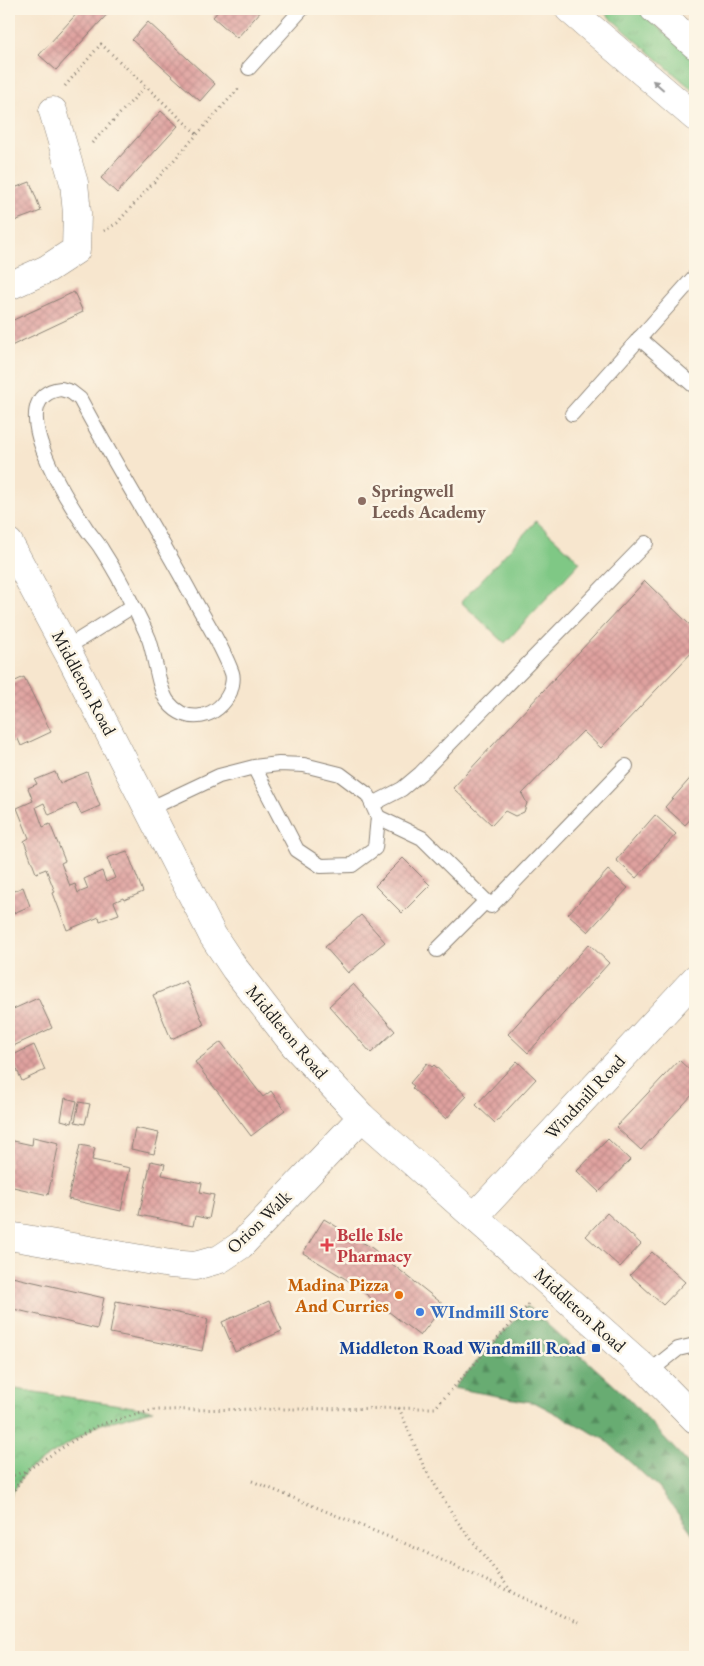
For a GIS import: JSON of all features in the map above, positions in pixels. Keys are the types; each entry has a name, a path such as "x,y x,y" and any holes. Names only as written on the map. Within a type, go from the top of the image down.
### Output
{"street":[{"path":"569,9 695,117"},
{"path":"654,9 695,45"},
{"path":"9,286 48,269 76,250 77,213 74,183 52,111"},
{"name":"Middleton Road","path":"9,543 66,648 213,936 235,969 295,1046 362,1117 649,1372 695,1419"},
{"name":"Windmill Road","path":"475,1216 695,979"},
{"name":"Orion Walk","path":"9,1236 170,1264 195,1266 220,1259 241,1245 362,1117"}],"lane":[{"path":"249,68 302,9"},
{"path":"572,414 695,276"},
{"path":"639,338 693,385 695,382"},
{"path":"61,389 71,392 80,399 118,470 179,571 227,659 233,677 231,688 221,706 204,716 190,717 178,711 167,701 149,640 133,606 120,580 101,548 84,526 44,455 37,428 36,412 38,402 45,394 53,390 61,389"},
{"path":"375,811 421,773 646,543"},
{"path":"66,648 133,606"},
{"path":"149,809 219,776 254,767 279,764 304,765 340,774 368,795 375,811 375,848 352,865 321,866 297,850 254,767"},
{"path":"375,811 422,838 491,906 626,766"},
{"path":"437,950 486,901"},
{"path":"649,1372 678,1349 695,1345"}],"path":[{"path":"52,111 65,85 101,44 198,135"},
{"path":"76,250 117,223 239,89 249,68"},
{"path":"69,167 146,86"},
{"path":"9,1477 27,1470 98,1425 153,1410 435,1408 549,1282"},
{"path":"399,1408 428,1475 457,1520 513,1592"},
{"path":"9,1498 27,1470"},
{"path":"252,1481 411,1546 578,1623"}],"green space":[{"path":"600,9 637,9 695,59 695,92"},
{"path":"536,521 580,562 505,643 461,602"},
{"path":"527,1306 629,1399 695,1471 695,1537 659,1488 604,1439 536,1403 453,1388"},
{"path":"9,1388 153,1410 98,1425 27,1470 9,1498"}],"building":[{"path":"81,9 112,9 56,70 39,55"},
{"path":"220,9 263,9 237,38 213,17"},
{"path":"148,22 215,84 200,101 132,40"},
{"path":"161,111 178,126 117,193 101,178"},
{"path":"30,182 41,211 9,223 9,190"},
{"path":"74,292 83,312 9,347 9,322"},
{"path":"645,581 695,630 695,649 601,748 583,731 522,794 527,803 524,812 515,816 505,811 492,825 453,788"},
{"path":"24,677 51,732 21,746 18,739 10,743 9,740 9,728 12,726 9,719 9,684"},
{"path":"55,772 60,783 87,772 100,806 81,814 76,803 49,815 44,803 36,807 43,827 50,824 65,861 61,863 70,886 75,884 78,893 88,889 84,879 102,871 106,882 115,878 107,858 127,851 143,892 114,902 119,914 100,921 99,917 67,930 46,869 36,873 24,841 29,838 17,808 33,801 28,788 37,784 35,780"},
{"path":"695,773 695,814 685,825 665,807"},
{"path":"655,815 676,834 636,878 616,860"},
{"path":"403,858 430,885 402,913 375,886"},
{"path":"608,870 628,888 588,932 568,914"},
{"path":"23,887 30,906 9,915 9,893"},
{"path":"361,915 385,942 348,973 325,947"},
{"path":"589,944 609,963 528,1053 508,1034"},
{"path":"186,981 204,1025 171,1039 153,995"},
{"path":"353,984 395,1031 371,1053 329,1006"},
{"path":"38,998 52,1028 9,1048 9,1011"},
{"path":"221,1042 263,1097 271,1091 285,1110 251,1136 195,1062"},
{"path":"34,1045 45,1070 22,1081 11,1056"},
{"path":"679,1060 695,1075 695,1092 641,1150 616,1127"},
{"path":"517,1061 536,1079 495,1123 476,1105"},
{"path":"427,1063 432,1067 434,1065 467,1096 446,1119 412,1088 414,1086 410,1083"},
{"path":"65,1098 77,1101 72,1123 61,1120"},
{"path":"79,1102 90,1104 85,1124 75,1122"},
{"path":"135,1128 159,1133 154,1154 131,1149"},
{"path":"33,1137 59,1143 48,1195 9,1186 9,1140 32,1145"},
{"path":"608,1139 630,1160 599,1192 577,1171"},
{"path":"80,1145 95,1148 92,1160 130,1168 121,1211 68,1199"},
{"path":"151,1161 165,1164 162,1175 202,1183 200,1192 214,1195 209,1219 195,1216 193,1226 139,1215"},
{"path":"607,1213 641,1244 620,1267 586,1236"},
{"path":"324,1219 372,1248 444,1305 420,1336 349,1281 303,1253"},
{"path":"652,1252 685,1282 663,1305 630,1275"},
{"path":"12,1277 104,1298 97,1329 9,1308 9,1292"},
{"path":"116,1301 208,1319 202,1351 110,1333"},
{"path":"269,1301 282,1331 235,1352 222,1322"}],"place":[{"name":"Springwell Leeds Academy","path":"362,501"},
{"name":"Belle Isle Pharmacy","path":"327,1245"},
{"name":"Madina Pizza And Curries","path":"399,1295"},
{"name":"WIndmill Store","path":"420,1312"},
{"name":"Middleton Road Windmill Road","path":"596,1348"}]}
